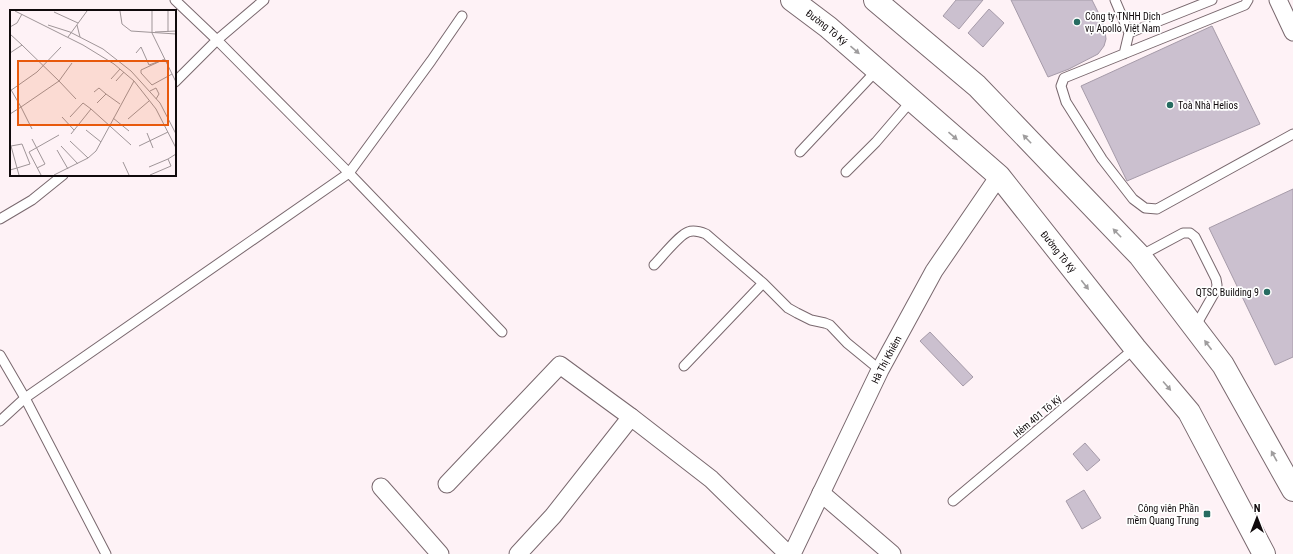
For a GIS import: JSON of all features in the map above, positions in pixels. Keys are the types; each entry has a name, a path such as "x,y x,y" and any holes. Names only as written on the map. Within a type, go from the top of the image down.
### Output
{"main road":[{"name":"Đường Tô Ký","path":"792,0 828,27 999,176 1135,348 1189,412 1264,554"},
{"path":"875,0 976,86 1140,256 1223,365 1293,490"}],"street":[{"path":"1278,0 1293,32"},
{"name":"Hà Thị Khiêm","path":"792,554 880,370 934,271 999,176"},
{"path":"447,484 560,365 631,417 711,479 788,554"},
{"path":"518,554 553,516 631,417"},
{"path":"381,488 440,554"},
{"path":"821,493 892,554"}],"lane":[{"path":"175,0 217,40 349,173 502,332"},
{"path":"176,81 217,40 264,0"},
{"path":"1115,0 1129,33 1124,54"},
{"path":"1129,33 1212,0"},
{"path":"1248,0 1245,5 1064,78 1061,86 1066,102 1102,159 1133,199 1145,208 1157,209 1293,134"},
{"path":"0,421 25,398 349,173 462,16"},
{"path":"800,152 877,70"},
{"path":"846,172 876,142 912,100"},
{"path":"0,219 32,200 62,176"},
{"path":"654,265 680,237 688,232 706,234 763,283 788,308 811,320 830,325 847,343 880,370"},
{"path":"1140,256 1183,233 1190,233 1195,237 1216,279 1217,285 1216,290 1195,327"},
{"path":"684,366 763,283"},
{"name":"Hẻm 401 Tô Ký","path":"953,501 1135,348"},
{"path":"0,355 25,398 106,554"}],"building":[{"path":"956,0 983,0 959,29 943,16"},
{"path":"1011,0 1092,0 1102,20 1105,31 1106,39 1104,46 1098,54 1069,69 1048,77"},
{"path":"989,9 1004,23 983,47 968,33"},
{"name":"Toà Nhà Helios","path":"1212,26 1260,124 1127,181 1081,86"},
{"name":"QTSC Building 9","path":"1293,189 1293,357 1275,365 1209,228"},
{"path":"930,332 973,377 963,386 920,341"},
{"path":"1085,443 1100,460 1087,471 1073,454"},
{"path":"1084,490 1101,518 1082,529 1066,501"}],"place":[{"name":"Công ty TNHH Dịch vụ Apollo Việt Nam","path":"1077,22"},
{"name":"Toà Nhà Helios","path":"1170,105"},
{"name":"QTSC Building 9","path":"1267,292"},
{"name":"Công viên Phần mềm Quang Trung","path":"1207,514"}]}
